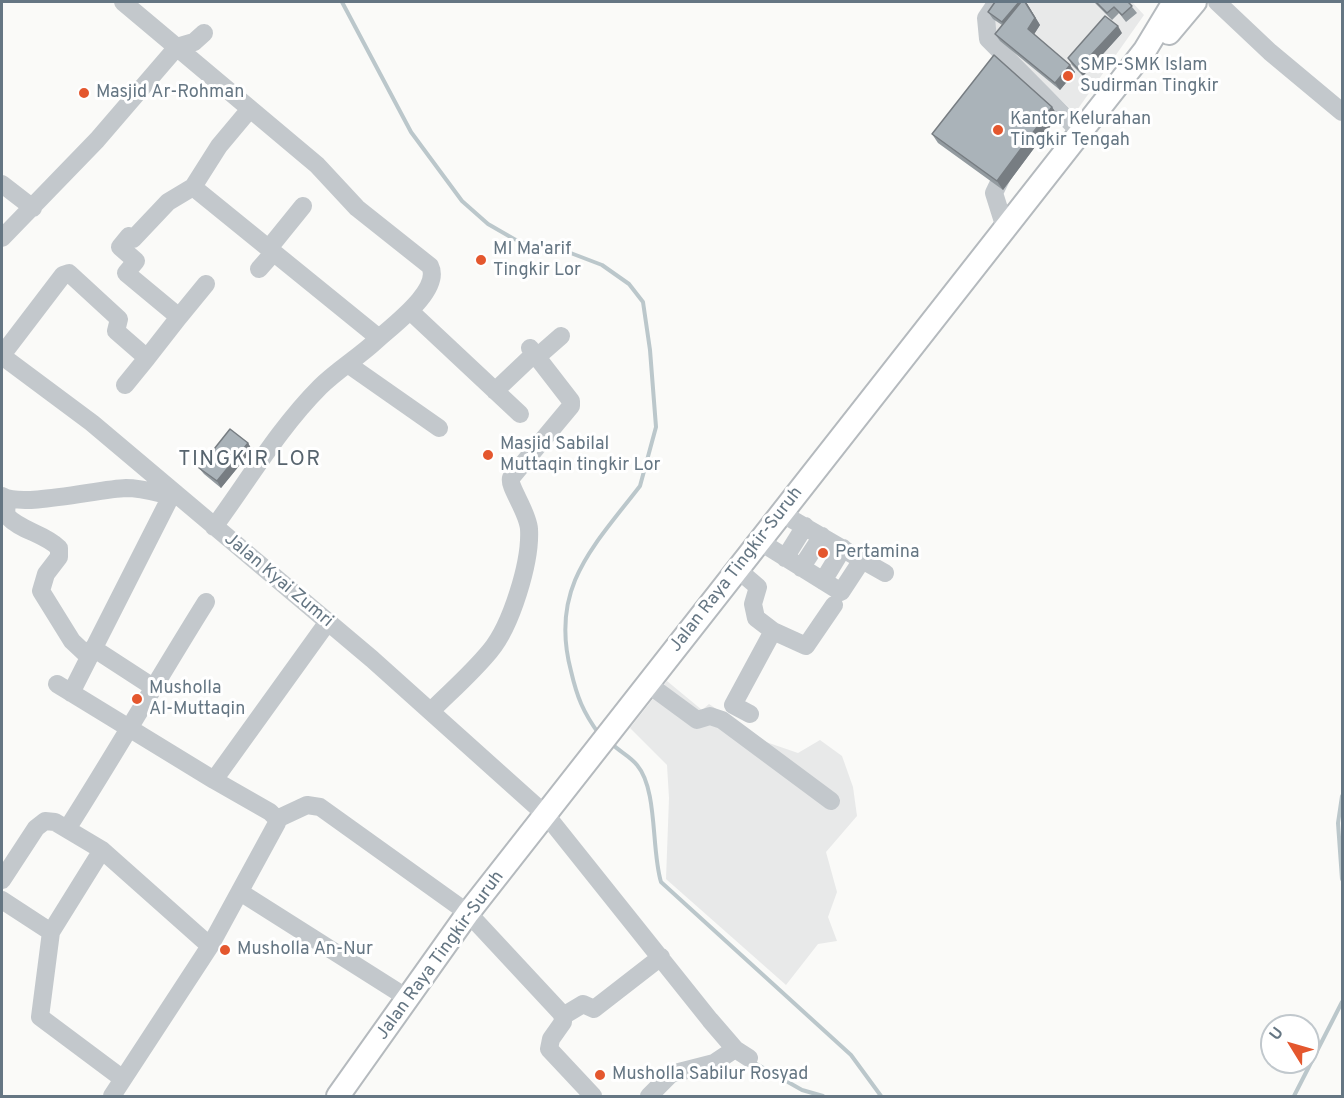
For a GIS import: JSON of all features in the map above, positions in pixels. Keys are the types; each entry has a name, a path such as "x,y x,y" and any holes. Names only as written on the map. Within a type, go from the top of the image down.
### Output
{"main road":[{"name":"Jalan Raya Tingkir-Suruh","path":"338,1096 410,999 468,913 543,821 737,569 1145,50 1174,2"},
{"name":"Jalan Raya Tingkir-Suruh","path":"1145,50 1163,40 1195,2"}],"street":[{"path":"123,2 317,165 357,208 430,266 433,276 427,290 410,311 321,387 288,425 214,527"},
{"path":"997,2 986,18 988,39 1080,132"},
{"path":"1217,2 1270,52 1342,112"},
{"path":"2,238 33,208 177,47 194,42 204,33"},
{"path":"179,317 126,273 136,261 120,248 129,236 133,239 168,202 193,187 219,146 250,109"},
{"path":"1005,228 994,193 998,180 1017,151"},
{"path":"2,184 33,208"},
{"path":"193,187 379,338"},
{"path":"259,269 303,206"},
{"path":"2,356 63,275 69,273 119,319 116,331 147,358"},
{"path":"125,385 206,284"},
{"path":"410,311 520,414"},
{"path":"495,391 533,353 561,336"},
{"path":"431,711 491,650 505,624 523,574 528,546 528,519 525,508 509,483 521,464 566,416 572,405 533,353"},
{"name":"Jalan Kyai Zumri","path":"2,356 92,423 175,497 214,527 324,627 431,711 543,821 655,961 737,1052 714,1063 671,1074 649,1096"},
{"path":"349,365 440,428"},
{"path":"153,687 91,652 72,641 41,591 46,574 59,557 59,548 45,538 12,522 6,515 6,501 130,488 175,497 91,652 64,689 130,731 270,812 277,819"},
{"path":"781,513 885,573"},
{"path":"785,558 805,526"},
{"path":"801,568 822,536"},
{"path":"759,542 841,592 862,560"},
{"path":"823,581 843,548"},
{"path":"737,569 758,587 753,609 756,618 773,631 806,646 834,606"},
{"path":"67,829 130,731 153,687 206,602"},
{"path":"214,780 324,627"},
{"path":"750,714 733,705 773,631"},
{"path":"648,684 697,720 710,716 722,720 831,801"},
{"path":"277,819 306,805 320,807 468,913 563,1016 563,1023 551,1039 549,1049 593,1096"},
{"path":"112,1096 210,946 276,825 277,819"},
{"path":"2,880 41,822 52,821 102,850 210,946"},
{"path":"102,850 51,932 40,1017 123,1079"},
{"path":"240,892 410,999"},
{"path":"2,900 51,932"},
{"path":"563,1016 583,1004 594,1009 655,961"}],"shaded area":[{"name":"SMP-SMK Islam Sudirman Tingkir","path":"1001,2 1132,2 1144,15 1075,113 996,39 988,18"},
{"path":"667,681 702,710 709,704 766,742 798,753 820,740 842,756 853,787 857,816 826,852 837,892 828,917 837,941 818,944 786,985 666,879 669,798 667,765 630,728"}],"building":[{"path":"995,2 1019,2 1002,22 988,12"},
{"path":"1021,2 1025,2 1035,18 1028,29 1070,65 1055,83 995,34"},
{"path":"1096,2 1128,2 1132,6 1122,15 1114,7 1107,13"},
{"path":"1105,16 1118,26 1078,69 1068,58"},
{"name":"Kantor Kelurahan Tingkir Tengah","path":"994,55 1052,107 997,181 932,134"},
{"path":"230,429 248,443 217,481 199,468"}],"waterway":[{"path":"342,2 411,132 462,201 488,224 514,239 536,248 568,252 602,265 629,284 643,302 650,350 656,427 640,486 606,529 580,570 571,592 566,616 566,642 573,680 578,697 599,734"},
{"path":"612,744 634,762 644,776 651,804 661,882 851,1055 881,1096"},
{"path":"1342,796 1338,823 1342,879"},
{"path":"1294,1096 1342,1002"},
{"path":"751,1061 802,1090 823,1096"}],"place":[{"name":"SMP-SMK Islam Sudirman Tingkir","path":"1068,76"},
{"name":"Masjid Ar-Rohman","path":"84,93"},
{"name":"Kantor Kelurahan Tingkir Tengah","path":"998,130"},
{"name":"MI Ma'arif Tingkir Lor","path":"481,260"},
{"name":"Masjid Sabilal Muttaqin tingkir Lor","path":"488,455"},
{"name":"Pertamina","path":"823,553"},
{"name":"Musholla Al-Muttaqin","path":"137,699"},
{"name":"Musholla An-Nur","path":"225,950"},
{"name":"Musholla Sabilur Rosyad","path":"600,1075"}],"district":[{"name":"TINGKIR LOR","path":"250,461"}]}
